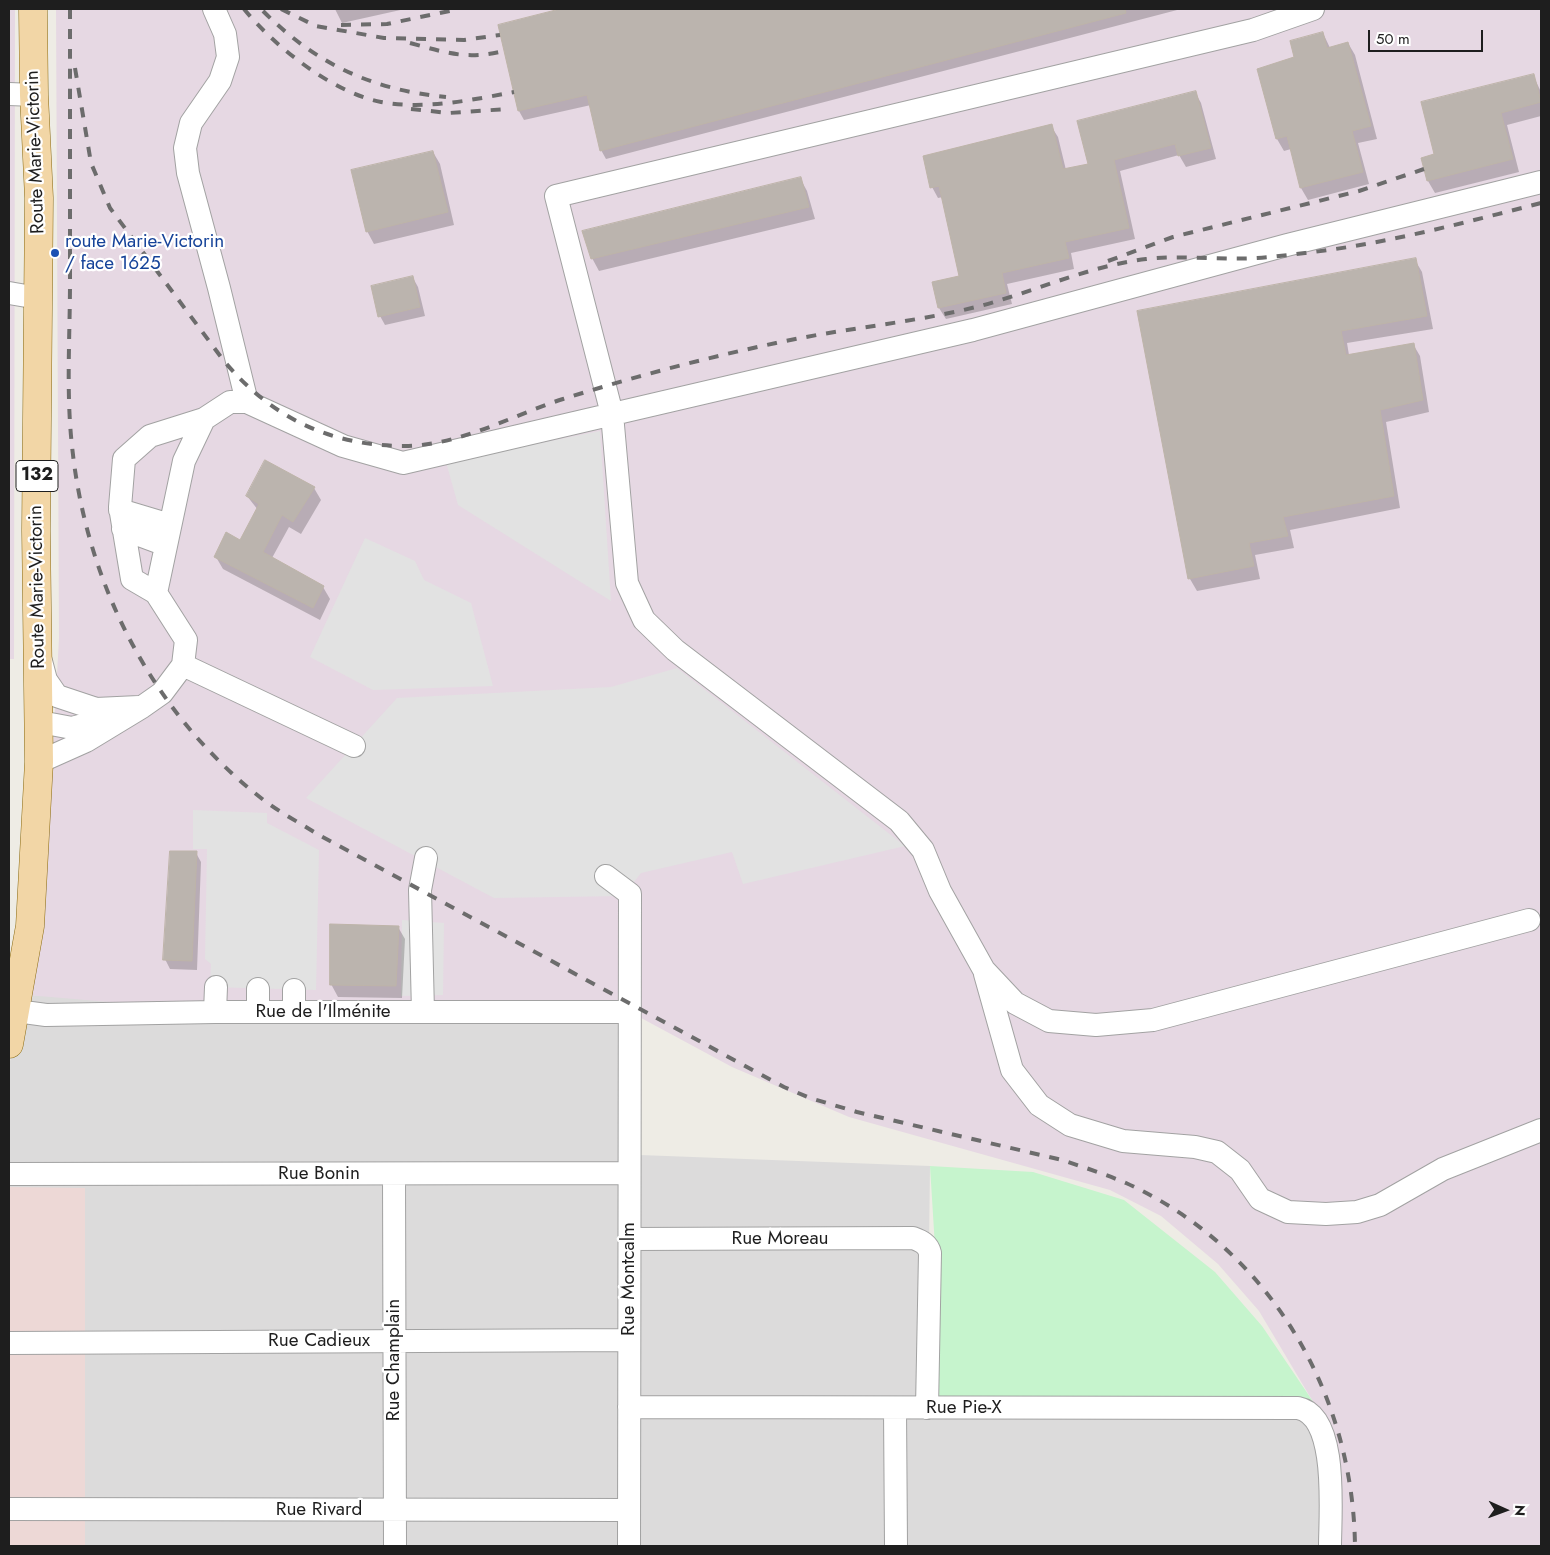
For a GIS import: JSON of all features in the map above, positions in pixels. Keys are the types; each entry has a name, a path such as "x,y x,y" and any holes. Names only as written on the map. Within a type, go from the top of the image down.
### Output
{"main road":[{"name":"Route Marie-Victorin","path":"10,1026 30,926 40,722 36,530 39,198 21,94 33,9"}],"street":[{"path":"214,9 225,34 228,57 220,81 191,123 185,148 188,173 247,402"},
{"path":"1313,9 1253,30 556,196 612,414 627,583 644,620 675,650 899,821 923,850 940,891 984,970 1012,1070 1039,1105 1070,1125 1123,1141 1195,1147 1217,1152 1240,1170 1260,1200 1288,1212 1349,1212 1380,1206 1443,1169 1541,1130"},
{"path":"39,762 86,741 142,707 162,693 182,664 186,640 156,593 132,579 122,520 124,459 150,436 204,419 230,402 247,402 343,446 403,463 972,330 1296,243 1541,182"},
{"path":"9,293 38,298"},
{"path":"156,593 184,461 204,419"},
{"path":"163,432 188,453"},
{"path":"122,520 168,535"},
{"path":"39,655 46,680 57,696 96,709 142,707"},
{"path":"182,664 354,746"},
{"path":"40,722 72,728 142,707"},
{"path":"423,1012 420,890 426,858"},
{"name":"Rue Montcalm","path":"606,876 630,894 628,1173 629,1546"},
{"path":"984,970 1016,1003 1049,1020 1096,1026 1153,1020 1529,920"},
{"path":"216,987 216,1012"},
{"path":"258,989 258,1012"},
{"path":"294,990 294,1012"},
{"name":"Rue de l'Ilménite","path":"10,1026 46,1014 630,1012"},
{"name":"Rue Bonin","path":"9,1174 628,1173"},
{"name":"Rue Champlain","path":"394,1174 395,1546"},
{"name":"Rue Moreau","path":"629,1240 913,1238 929,1247 927,1408"},
{"name":"Rue Cadieux","path":"9,1343 629,1340"},
{"name":"Rue Pie-X","path":"629,1407 1298,1408 1313,1414 1320,1425 1326,1444 1330,1481 1330,1546"},
{"path":"895,1408 896,1546"},
{"name":"Rue Rivard","path":"9,1509 629,1510"}],"shaded area":[{"path":"9,9 15,9 14,659 9,659"},
{"path":"56,9 1541,9 1541,1546 1337,1546 1334,1437 1259,1311 1218,1264 1161,1216 1110,1190 849,1117 732,1067 630,1012 145,1005 27,995 45,895 59,638"},
{"path":"600,431 611,601 458,505 446,462"},
{"path":"365,538 415,561 424,580 471,603 493,686 373,690 310,657"},
{"path":"677,668 905,846 743,884 732,852 641,873 623,896 494,898 306,798 397,698 611,687"},
{"path":"193,810 267,813 267,823 319,850 316,990 210,987 211,964 205,959 207,849 193,849"},
{"path":"402,920 444,923 443,995 401,996"},
{"path":"27,995 630,1012 640,1155 930,1166 927,1408 1314,1403 1334,1437 1337,1546 9,1546 9,1065"},
{"path":"9,1187 85,1188 85,1546 9,1546"}],"green space":[{"path":"930,1166 1033,1172 1124,1200 1215,1272 1262,1326 1314,1403 936,1408 935,1247"}],"building":[{"path":"560,9 1125,9 1126,13 600,151 587,95 518,111 498,25"},
{"path":"1323,32 1327,48 1348,42 1371,126 1352,131 1363,172 1300,188 1287,136 1276,139 1257,69 1294,57 1290,41"},
{"path":"1534,74 1541,102 1501,113 1513,159 1427,181 1421,158 1434,154 1421,102"},
{"path":"1196,91 1211,148 1178,156 1175,144 1114,160 1129,228 1065,242 1069,258 1002,273 1006,293 938,308 932,282 959,276 939,186 930,188 923,156 1052,124 1063,169 1088,164 1077,121"},
{"path":"433,151 448,212 366,232 351,170"},
{"path":"801,177 809,207 591,259 582,231"},
{"path":"1416,258 1427,316 1341,331 1346,355 1414,343 1423,400 1380,410 1394,496 1283,517 1288,536 1249,543 1254,566 1188,579 1137,311"},
{"path":"413,276 420,307 378,317 371,286"},
{"path":"265,460 315,487 293,522 282,515 263,552 324,586 313,608 214,557 226,532 240,540 259,504 246,496"},
{"path":"170,851 197,851 192,961 163,960"},
{"path":"330,924 399,926 396,986 330,985"}],"railway":[{"path":"70,9 69,385 70,426 80,497 92,547 109,595 131,641 157,685 187,726 222,764 261,798 319,835 784,1087 810,1098 857,1112 1062,1160 1126,1183 1177,1211 1222,1245 1261,1286 1293,1331 1319,1381 1338,1433 1350,1489 1355,1546"},
{"path":"244,9 271,38 306,66 344,89 363,97 381,102 414,105 465,101 514,92"},
{"path":"281,9 316,26 384,38 464,40 500,35"},
{"path":"341,25 387,24 459,9"},
{"path":"263,11 304,46 325,60 347,71 370,81 394,88 446,97"},
{"path":"410,43 467,55 504,51"},
{"path":"75,68 91,163 110,208 224,361 242,381 262,398 304,425 352,441 378,445 405,446 446,441 563,399 669,368 802,338 955,312 1125,262 1188,257 1257,258 1335,249 1424,232 1541,203"},
{"path":"411,109 449,113 507,109"},
{"path":"1108,261 1173,237 1359,191 1424,169"}],"place":[{"name":"route Marie-Victorin / face 1625","path":"55,253"}]}
